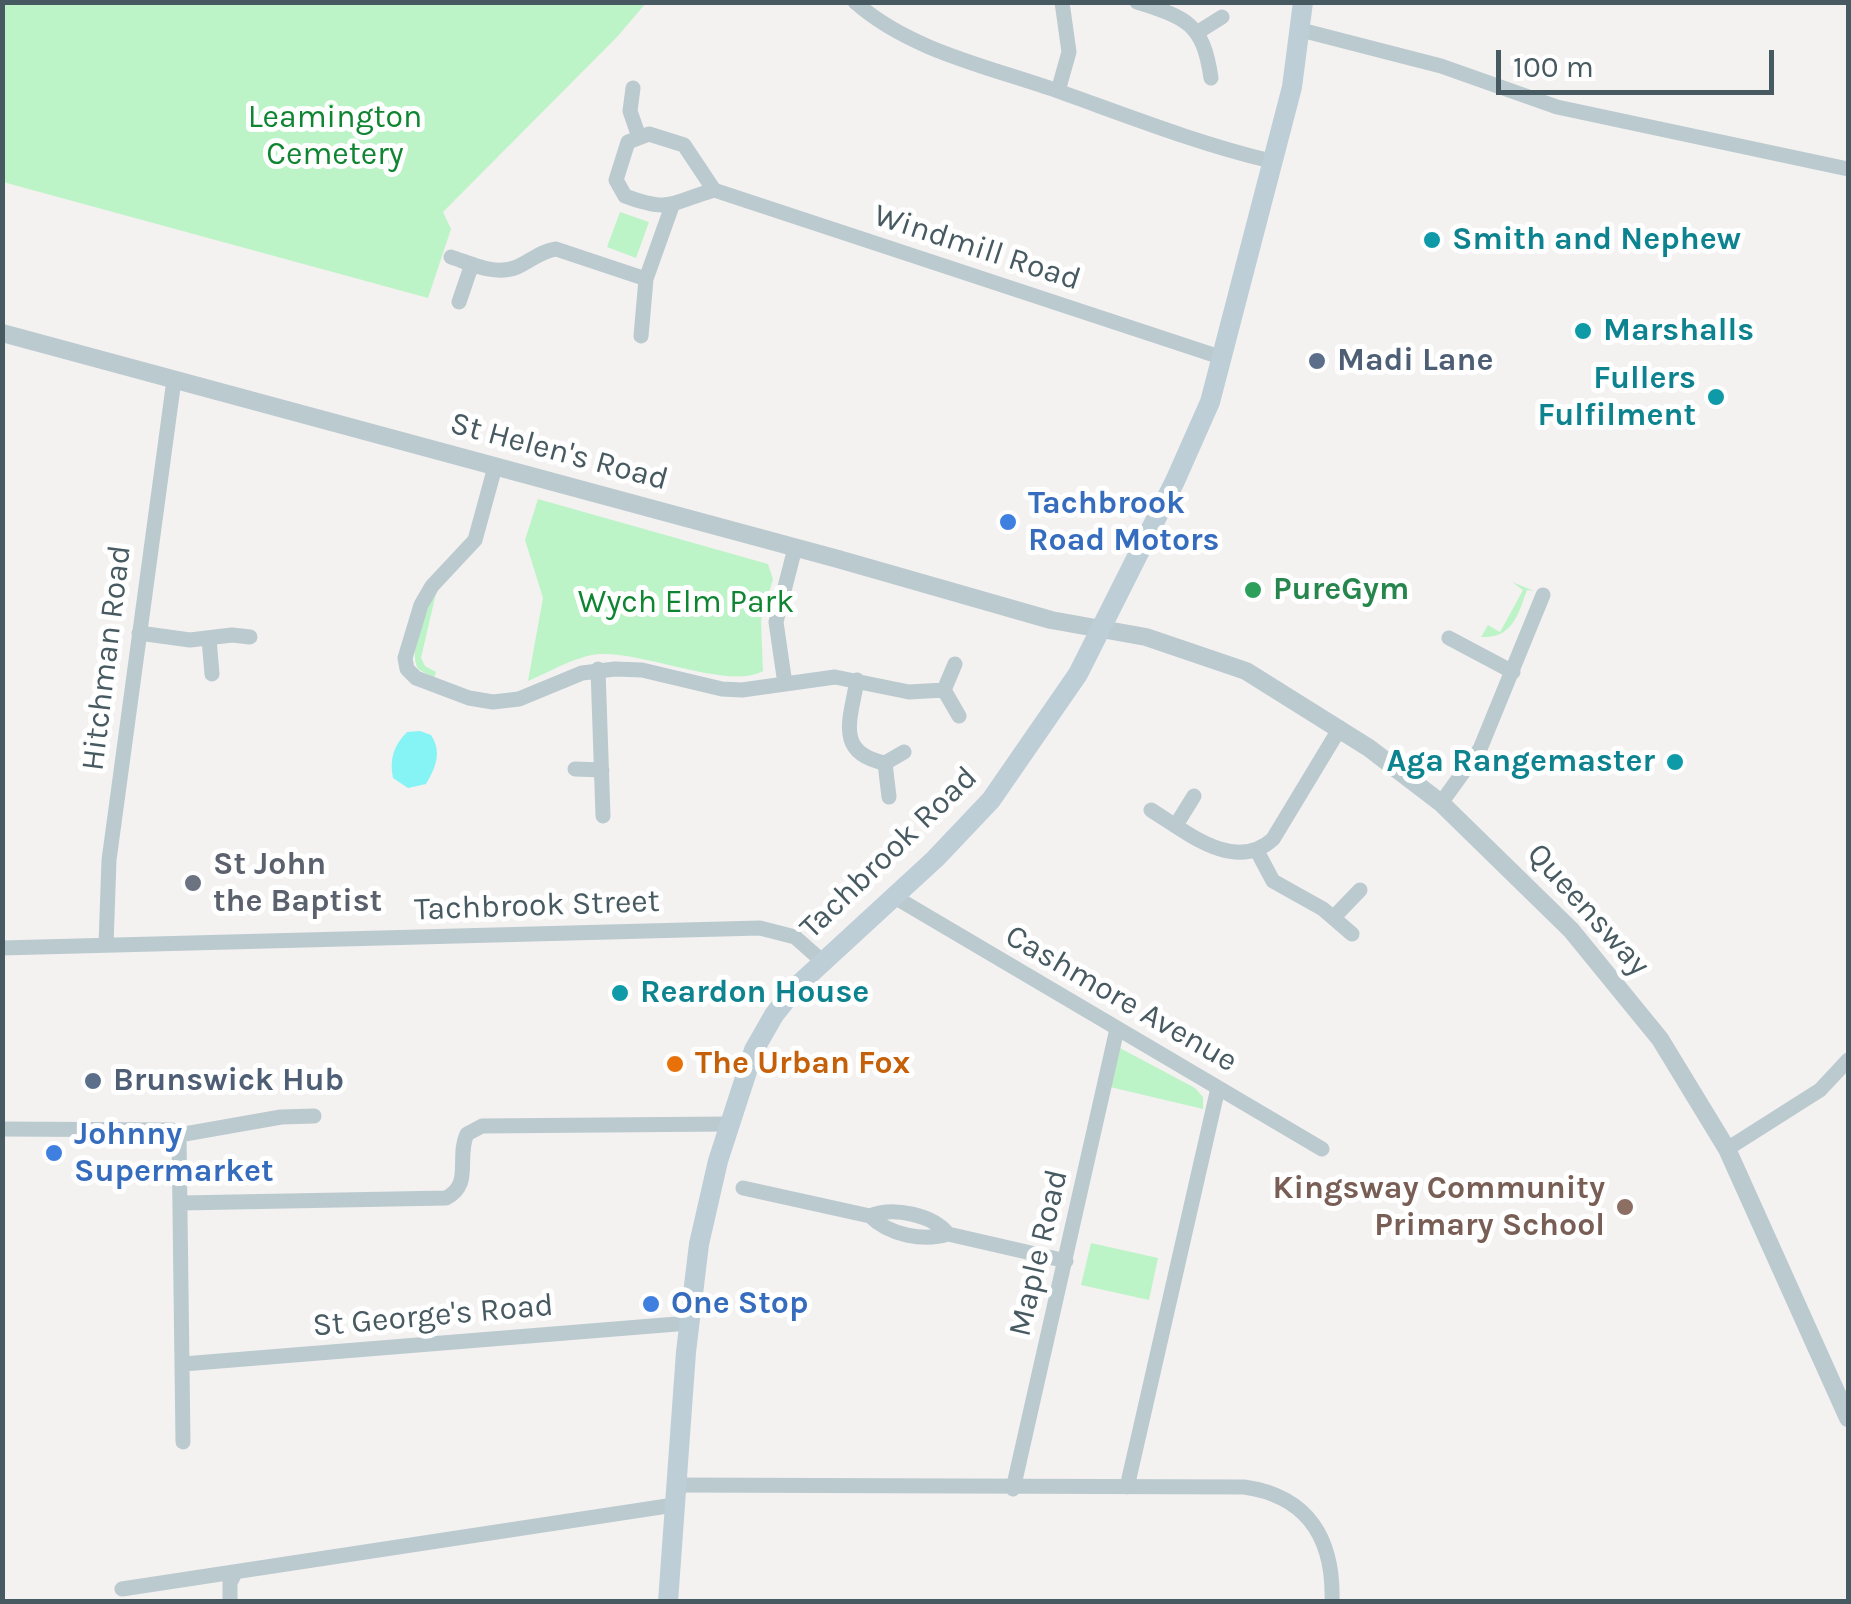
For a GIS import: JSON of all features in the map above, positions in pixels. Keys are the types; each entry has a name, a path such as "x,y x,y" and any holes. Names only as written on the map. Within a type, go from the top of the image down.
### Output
{"main road":[{"name":"Tachbrook Road","path":"668,1602 689,1323 708,1198 728,1124 761,1036 793,990 822,960 991,800 1069,690 1193,444 1223,358 1292,87 1303,2"}],"street":[{"path":"855,2 914,41 1271,161"},
{"path":"1058,91 1070,52 1062,2"},
{"path":"1137,2 1177,15 1198,32 1211,78"},
{"path":"1198,32 1222,18"},
{"path":"1300,30 1441,66 1569,110 1848,169"},
{"path":"633,88 630,111 639,137"},
{"path":"649,134 684,145 714,190 672,206 656,207 625,196 616,180 628,142 639,137 649,134"},
{"name":"Windmill Road","path":"714,190 1223,358"},
{"path":"641,336 646,278 672,206"},
{"path":"451,257 497,271 511,269 556,249 646,278"},
{"path":"460,302 472,264"},
{"name":"St Helen's Road","path":"2,333 1051,620 1100,626"},
{"name":"Hitchman Road","path":"106,945 109,860 174,380"},
{"path":"495,467 475,540 422,602 405,658 407,669 416,678 456,694 493,702 519,699 598,669 642,670 722,690 826,678 857,680 908,692 944,690"},
{"path":"786,684 776,622 795,548"},
{"path":"1441,803 1474,760 1542,595"},
{"name":"Queensway","path":"1100,626 1160,641 1246,671 1340,728 1441,803 1571,930 1660,1039 1727,1150 1848,1418"},
{"path":"139,633 182,640 250,637"},
{"path":"1449,638 1512,672"},
{"path":"209,639 212,674"},
{"path":"944,690 955,664"},
{"path":"598,669 603,816"},
{"path":"857,680 850,740 862,756 884,763 904,752"},
{"path":"944,690 959,716"},
{"path":"1151,810 1216,848 1257,851 1273,840 1340,728"},
{"path":"884,763 890,796"},
{"path":"575,770 602,770"},
{"path":"1176,825 1194,796"},
{"path":"1257,851 1273,881 1334,917 1352,934"},
{"path":"1334,917 1360,890"},
{"name":"Cashmore Avenue","path":"893,896 1322,1149"},
{"name":"Tachbrook Street","path":"2,948 760,928 795,936 822,960"},
{"name":"Maple Road","path":"1014,1488 1117,1030"},
{"path":"1727,1150 1820,1090 1848,1060"},
{"path":"1127,1487 1218,1088"},
{"path":"179,1136 281,1117 314,1116"},
{"path":"182,1203 446,1198 462,1184 464,1141 477,1127 728,1124"},
{"path":"2,1129 172,1130 179,1136 184,1442"},
{"path":"744,1188 870,1216 882,1228 899,1232 932,1239 948,1234 1066,1260"},
{"name":"St George's Road","path":"182,1364 689,1323"},
{"path":"122,1589 235,1573 675,1495 1244,1487 1280,1496 1307,1517 1324,1542 1331,1567 1332,1602"},
{"path":"230,1602 230,1583 235,1573"}],"green space":[{"name":"Leamington Cemetery","path":"2,3 646,3 443,212 451,229 428,298 3,182"},
{"path":"620,212 649,222 636,258 607,247"},
{"name":"Wych Elm Park","path":"538,499 768,564 773,579 761,621 763,671 730,676 601,654 573,661 528,681 543,598 525,540"},
{"path":"1512,582 1534,591 1527,590 1507,630 1492,637 1481,637 1488,625 1500,632 1523,590"},
{"path":"436,593 421,658 425,666 436,672 434,678 418,669 415,652 423,620"},
{"path":"1118,1047 1195,1088 1203,1097 1203,1109 1110,1087"},
{"path":"1091,1243 1158,1258 1149,1300 1081,1285"}],"water":[{"path":"407,732 431,735 436,760 426,784 408,788 393,778 392,759"}],"place":[{"name":"Smith and Nephew","path":"1432,240"},
{"name":"Marshalls","path":"1583,331"},
{"name":"Madi Lane","path":"1317,361"},
{"name":"Fullers Fulfilment","path":"1716,397"},
{"name":"Tachbrook Road Motors","path":"1008,522"},
{"name":"PureGym","path":"1253,590"},
{"name":"Aga Rangemaster","path":"1675,762"},
{"name":"St John the Baptist","path":"193,883"},
{"name":"Reardon House","path":"620,993"},
{"name":"The Urban Fox","path":"675,1064"},
{"name":"Brunswick Hub","path":"93,1081"},
{"name":"Johnny Supermarket","path":"54,1153"},
{"name":"Kingsway Community Primary School","path":"1625,1207"},
{"name":"One Stop","path":"651,1304"}]}
